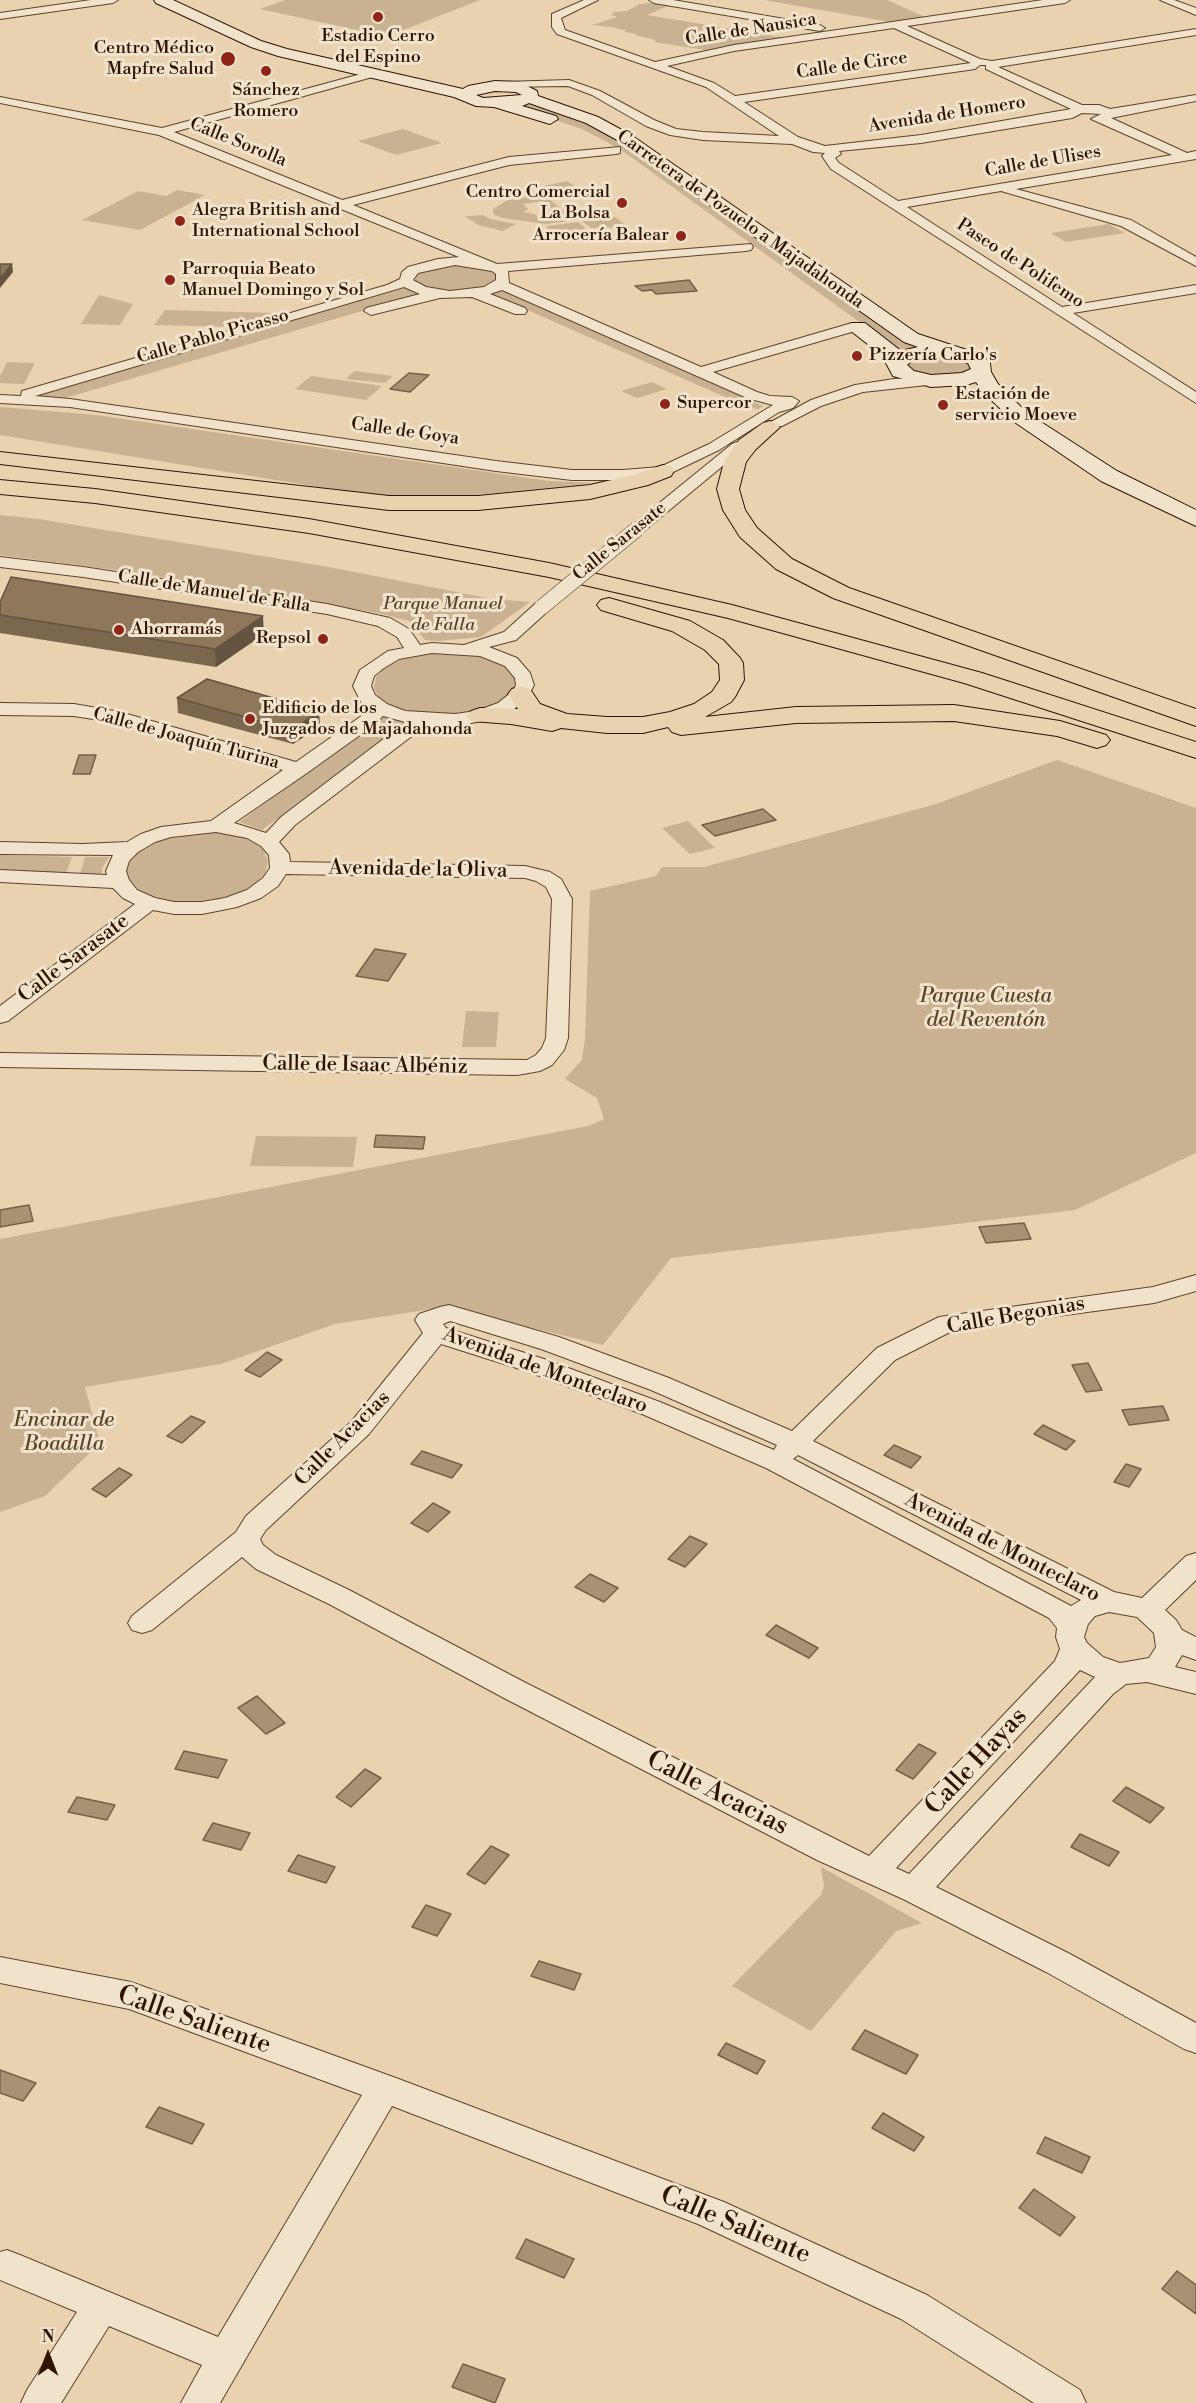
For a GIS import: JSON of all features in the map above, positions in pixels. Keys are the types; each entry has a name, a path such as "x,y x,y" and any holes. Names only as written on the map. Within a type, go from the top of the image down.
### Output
{"highway":[{"path":"754,420 747,445 735,462 728,489 734,510 748,532 784,564 841,593 1196,718"},
{"path":"0,458 389,503 478,503 590,492 640,480 663,471"},
{"path":"0,463 44,469 102,482 336,515 460,536 658,577 907,640 1083,692 1196,729"},
{"path":"4,482 102,482"},
{"path":"4,482 321,541 630,610 681,626 714,645 730,663 732,680 723,697 703,709 643,725 585,724 563,721 530,709 521,694"},
{"path":"4,482 309,526 432,547 583,578 732,612 887,653 973,678 1196,750"},
{"path":"480,716 511,716 584,729 643,732 796,715 954,713 1060,729 1196,770"}],"street":[{"path":"0,8 55,0"},
{"path":"0,16 113,0"},
{"path":"161,0 265,47 467,96 469,91 481,87"},
{"path":"182,0 273,41 297,49 481,87"},
{"path":"594,0 556,16 557,27 561,32 710,84 794,140"},
{"path":"654,0 843,32"},
{"name":"Calle de Nausica","path":"657,65 707,53 1065,0"},
{"path":"1165,0 1196,12"},
{"path":"955,3 978,13"},
{"path":"896,25 976,64 991,66 1196,32"},
{"name":"Calle de Circe","path":"734,100 976,64"},
{"path":"991,66 1078,113 1103,114 1196,98"},
{"path":"162,132 372,74"},
{"path":"503,86 569,83 590,90 650,123 674,132 703,136 794,140"},
{"name":"Carretera de Pozuelo a Majadahonda","path":"481,87 503,86 525,89 530,96 592,120 625,138 911,338 946,351"},
{"path":"499,104 518,102 530,96 570,87 590,90"},
{"path":"1103,114 1196,93"},
{"name":"Carretera de Pozuelo a Majadahonda","path":"467,96 482,103 525,110 578,130 616,150 685,201"},
{"name":"Calle Sorolla","path":"0,100 162,132 339,205 449,257"},
{"name":"Avenida de Homero","path":"794,140 827,152 929,142 1078,113"},
{"path":"1103,114 1192,158"},
{"path":"339,205 509,161 616,150"},
{"name":"Paseo de Polifemo","path":"827,152 835,166 1196,399"},
{"name":"Calle de Ulises","path":"896,205 1192,158"},
{"path":"999,188 1126,223 1196,262"},
{"name":"Carretera de Pozuelo a Majadahonda","path":"723,229 765,260"},
{"path":"449,257 497,268 746,247"},
{"name":"Calle Pablo Picasso","path":"4,399 392,288 406,281 407,276 413,270 449,257"},
{"path":"362,314 438,294 475,293 500,284 504,277 497,268"},
{"path":"406,281 412,287 438,294"},
{"path":"500,284 735,388 769,400 792,403"},
{"path":"1060,311 1196,289"},
{"path":"475,293 537,318"},
{"name":"Carretera de Pozuelo a Majadahonda","path":"838,313 857,326 908,376 936,382"},
{"path":"699,372 857,326"},
{"path":"897,363 918,352 946,351 975,359 980,363 981,372 989,387 1020,417"},
{"name":"Calle Sarasate","path":"466,648 510,636 732,450 758,424 792,403 897,363"},
{"path":"936,382 966,379 981,372"},
{"path":"936,382 972,392 1020,417 1068,450 1175,514 1178,523 1172,532 1196,525"},
{"name":"Calle Sarasate","path":"732,450 754,420 861,388 894,383 936,382"},
{"path":"717,395 732,392 735,388"},
{"path":"70,403 102,390"},
{"name":"Calle de Goya","path":"4,399 70,403 561,474 623,475 663,471 714,447 774,409 792,403"},
{"path":"1143,494 1196,508"},
{"path":"1143,494 1196,519"},
{"name":"Calle de Manuel de Falla","path":"0,562 83,572 327,609 384,622 403,633 415,650"},
{"path":"510,636 507,649 511,662 524,677 525,685 521,694 505,707 480,716 455,720 429,720 401,716 380,708 367,698 362,686 366,674 378,663 415,650 466,648 483,651 511,662"},
{"path":"216,826 367,721 380,708"},
{"name":"Calle de Joaquín Turina","path":"0,709 74,710 120,718 300,769"},
{"path":"268,842 288,821 405,732 429,720"},
{"path":"216,826 254,834 268,842 279,854 280,868 271,882 254,894 230,903 202,908 183,908 149,903 130,894 119,882 116,871 120,859 131,848 148,838 168,831 216,826"},
{"path":"0,848 82,850 131,848"},
{"name":"Avenida de la Oliva","path":"280,868 525,872 543,876 554,883"},
{"path":"0,876 119,882"},
{"name":"Calle de Isaac Albéniz","path":"0,1060 517,1068 531,1066 549,1055 557,1038 562,899 554,883"},
{"name":"Calle Sarasate","path":"0,1016 149,903"},
{"name":"Calle Begonias","path":"776,1462 886,1354 948,1323 1154,1295 1196,1283"},
{"name":"Avenida de Monteclaro","path":"1109,1602 796,1443 660,1384 550,1343 449,1313 428,1320 436,1334 535,1365 651,1408 776,1462 1059,1611 1073,1637 1093,1665 1133,1673"},
{"name":"Calle Acacias","path":"142,1623 246,1539 256,1522 360,1428 436,1334"},
{"name":"Calle Acacias","path":"246,1539 253,1552 266,1562 339,1597 514,1690 817,1845 914,1890 1058,1963 1196,2038"},
{"path":"1147,1610 1196,1563"},
{"path":"1109,1602 1129,1604 1147,1610 1183,1643"},
{"name":"Calle Hayas","path":"873,1872 1067,1667 1077,1617 1085,1609 1109,1602"},
{"name":"Calle Hayas","path":"914,1890 1103,1686 1133,1673 1159,1666 1167,1657 1171,1647 1183,1643"},
{"path":"1133,1673 1196,1683"},
{"name":"Calle Saliente","path":"0,1970 131,1995 384,2088 722,2217 915,2307 1067,2403"},
{"path":"200,2403 384,2088"},
{"path":"8,2266 226,2358"},
{"path":"40,2403 101,2306"}],"green space":[{"path":"285,0 480,0 401,31 375,34 260,9"},
{"path":"764,0 887,0 925,17 890,22"},
{"path":"640,4 668,6 647,15 786,38 705,50 654,42 656,40 625,32 626,30 592,25 617,17 611,15 615,13 612,12 627,11"},
{"path":"526,102 583,122 619,140 922,348 901,352 620,149 584,130 514,105"},
{"path":"403,129 442,143 396,155 358,141"},
{"path":"567,181 591,196 572,198 559,188 556,189 561,192 548,194 539,187"},
{"path":"177,190 205,195 140,230 82,220 138,191 166,196"},
{"path":"544,195 576,220 546,224 502,218 493,214 493,209 508,200","holes":["543,201 559,215 540,218 523,212 528,209 523,204"]},
{"path":"483,215 490,219 516,224 503,231 478,225 465,216"},
{"path":"615,217 628,227 591,228 582,221"},
{"path":"578,222 586,229 548,233 547,226"},
{"path":"1109,224 1125,233 1066,242 1051,233"},
{"path":"460,265 489,270 496,275 495,281 487,287 464,292 430,290 415,282 416,275 420,272 442,266"},
{"path":"405,288 420,294 55,401 36,396"},
{"path":"496,291 505,292 763,406 759,409 750,408 491,294"},
{"path":"99,295 133,304 120,325 81,324"},
{"path":"165,310 283,314 236,327 154,325"},
{"path":"927,356 960,358 970,364 971,370 945,378 916,373 909,367 915,359"},
{"path":"7,362 35,363 24,384 0,383 0,376"},
{"path":"354,371 393,376 385,383 346,379"},
{"path":"311,376 382,386 366,400 295,389"},
{"path":"652,382 667,389 637,398 621,391"},
{"path":"0,407 96,415 549,481 596,483 466,496 393,496 319,487 0,435"},
{"name":"Parque Manuel de Falla","path":"0,515 39,519 329,567 492,599 530,602 481,637 425,640 409,621 378,613 132,572 0,555"},
{"path":"440,652 483,656 500,662 511,671 516,681 512,692 501,702 483,710 460,715 412,713 393,707 379,698 374,688 376,677 385,668 399,660"},
{"path":"384,716 407,722 262,830 239,822"},
{"name":"Parque Cuesta del Reventón","path":"1057,760 1196,808 1196,1153 1075,1210 671,1258 603,1345 445,1307 335,1324 221,1364 85,1387 100,1443 45,1496 0,1512 0,1239 588,1126 604,1119 597,1098 565,1079 582,1060 585,1039 590,891 656,876 662,867 704,867 936,804"},
{"path":"688,821 715,848 690,854 662,828"},
{"path":"211,831 233,834 251,840 263,849 268,860 266,872 256,883 240,893 195,902 171,901 151,896 136,888 127,878 126,866 133,854 147,844 166,836"},
{"path":"0,855 72,857 66,873 0,872"},
{"path":"85,857 109,857 102,868 102,874 80,873"},
{"path":"466,1011 499,1012 496,1047 462,1047"},
{"path":"256,1136 357,1137 353,1167 250,1166"},
{"path":"821,1867 922,1923 896,1931 811,2031 732,1986 821,1895 824,1886"}],"shaded area":[{"path":"689,280 697,291 656,294 652,290 642,291 635,286"},
{"path":"409,373 429,375 410,392 390,389"},
{"path":"79,755 96,755 90,774 73,774"},
{"path":"763,809 776,820 715,836 702,825"},
{"path":"375,949 406,954 388,981 356,976"},
{"path":"376,1135 425,1137 423,1149 374,1147"},
{"path":"29,1205 33,1221 0,1227 0,1210"},
{"path":"1024,1223 1031,1239 986,1243 979,1227"},
{"path":"267,1352 282,1360 260,1377 245,1370"},
{"path":"1088,1363 1102,1390 1086,1392 1072,1365"},
{"path":"1163,1406 1169,1420 1129,1425 1122,1410"},
{"path":"191,1416 205,1422 182,1443 167,1436"},
{"path":"1043,1425 1075,1441 1066,1450 1034,1434"},
{"path":"894,1445 921,1457 911,1468 884,1455"},
{"path":"422,1451 462,1465 452,1478 411,1464"},
{"path":"1126,1464 1141,1469 1129,1487 1114,1482"},
{"path":"119,1468 132,1475 106,1497 92,1489"},
{"path":"433,1503 450,1512 428,1532 411,1523"},
{"path":"690,1536 707,1544 685,1567 668,1559"},
{"path":"590,1574 618,1588 604,1602 575,1587"},
{"path":"776,1625 818,1648 809,1658 766,1635"},
{"path":"257,1696 285,1723 266,1734 238,1708"},
{"path":"919,1744 936,1753 913,1779 896,1770"},
{"path":"184,1751 227,1760 218,1778 175,1769"},
{"path":"365,1769 381,1778 351,1807 336,1797"},
{"path":"1126,1787 1164,1808 1150,1823 1113,1801"},
{"path":"77,1797 115,1805 107,1820 68,1812"},
{"path":"213,1823 250,1833 241,1850 203,1840"},
{"path":"1080,1834 1119,1852 1109,1866 1071,1847"},
{"path":"491,1846 509,1855 485,1884 467,1874"},
{"path":"298,1855 335,1867 326,1883 288,1871"},
{"path":"426,1905 451,1914 437,1936 412,1927"},
{"path":"539,1961 581,1974 574,1990 531,1976"},
{"path":"865,2030 918,2055 906,2074 852,2049"},
{"path":"726,2043 765,2061 757,2074 718,2055"},
{"path":"0,2070 36,2083 23,2101 0,2093"},
{"path":"159,2107 204,2124 192,2144 146,2127"},
{"path":"883,2113 924,2137 914,2151 872,2128"},
{"path":"1045,2137 1090,2157 1082,2173 1037,2153"},
{"path":"1034,2189 1075,2217 1060,2236 1019,2208"},
{"path":"526,2239 574,2259 564,2278 516,2258"},
{"path":"1177,2271 1196,2285 1196,2314 1162,2289"},
{"path":"463,2364 505,2379 495,2403 452,2387"}],"building":[{"path":"0,264 12,264 0,279"},
{"path":"11,577 263,616 215,649 0,615 0,602"},
{"path":"207,679 319,711 292,730 177,698"}],"place":[{"name":"Estadio Cerro del Espino","path":"378,17"},
{"name":"Centro Médico Mapfre Salud","path":"228,59"},
{"name":"Sánchez Romero","path":"266,71"},
{"name":"Centro Comercial La Bolsa","path":"622,203"},
{"name":"Alegra British and International School","path":"180,221"},
{"name":"Arrocería Balear","path":"681,236"},
{"name":"Parroquia Beato Manuel Domingo y Sol","path":"170,280"},
{"name":"Pizzería Carlo's","path":"857,356"},
{"name":"Supercor","path":"665,404"},
{"name":"Estación de servicio Moeve","path":"943,405"},
{"name":"Ahorramás","path":"119,630"},
{"name":"Repsol","path":"323,639"},
{"name":"Edificio de los Juzgados de Majadahonda","path":"250,719"}],"park label":[{"name":"Encinar de Boadilla","path":"64,1433"}]}
